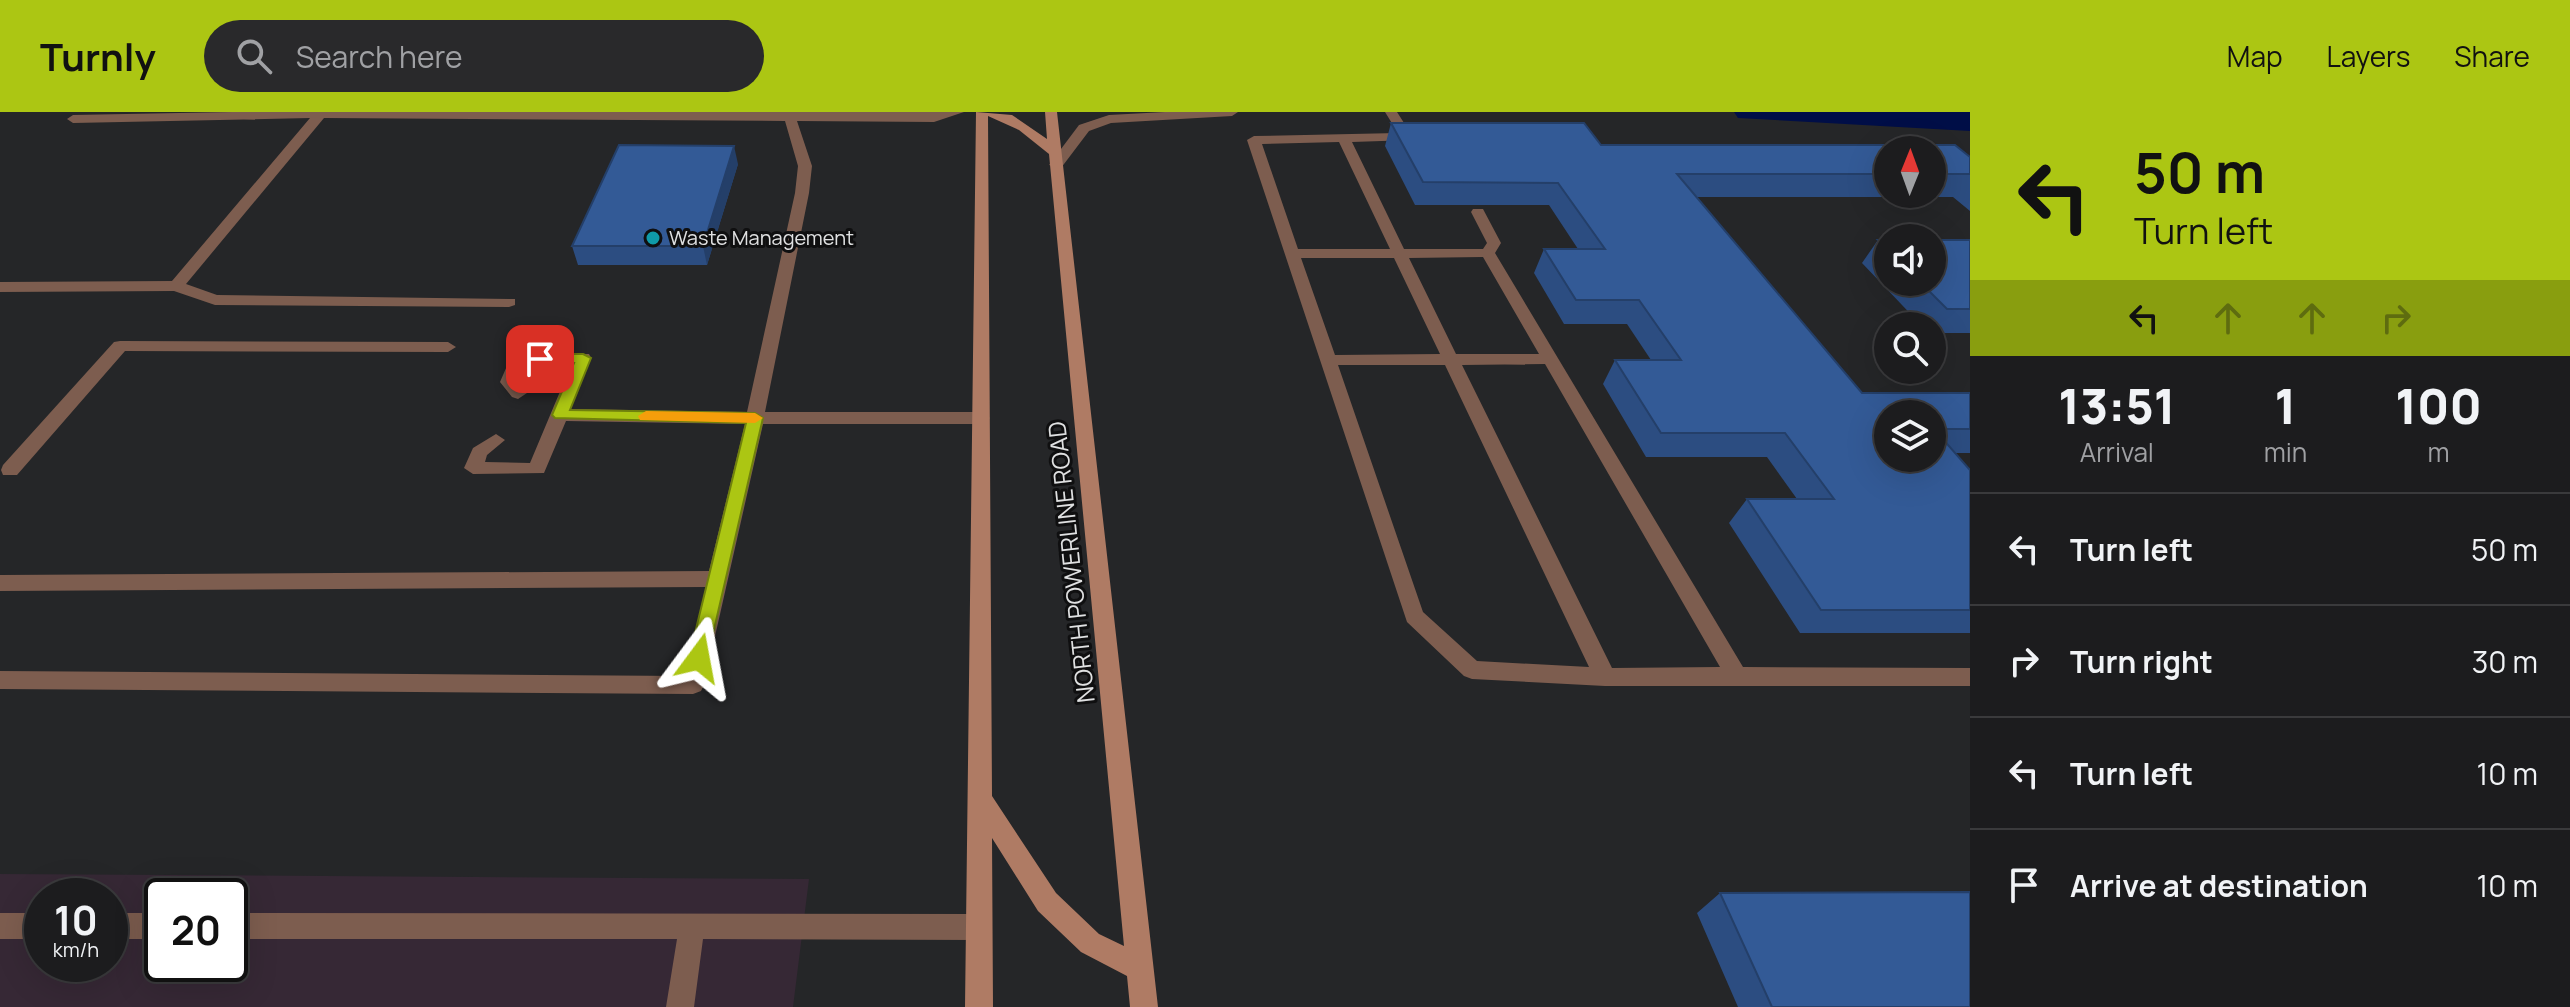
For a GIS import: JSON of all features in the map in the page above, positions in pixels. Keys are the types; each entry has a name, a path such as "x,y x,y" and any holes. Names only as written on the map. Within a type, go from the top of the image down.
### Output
{"main road":[{"path":"979,1007 984,112 1015,120 1056,159"},
{"name":"NORTH POWERLINE ROAD","path":"1051,112 1144,1007"},
{"path":"979,797 1047,902 1090,943 1140,968"}],"lane":[{"path":"73,119 570,113 934,118 958,112"},
{"path":"1056,159 1084,128 1109,119 1232,112"},
{"path":"1391,112 1407,137 1254,140 1414,616 1472,670 1605,677 1970,677"},
{"path":"176,286 320,114"},
{"path":"0,680 693,685 755,418 803,180 805,166 790,115"},
{"path":"1344,140 1605,677"},
{"path":"1478,212 1494,243 1488,253"},
{"path":"1293,254 1488,253"},
{"path":"1488,253 1737,676"},
{"path":"0,287 176,286 215,300 509,302"},
{"path":"10,470 120,346 448,347"},
{"path":"493,392 513,387 518,359 583,358 537,469 473,468 475,446 496,440"},
{"path":"1329,360 1550,359"},
{"path":"560,415 981,418"},
{"path":"0,583 717,579"},
{"path":"0,926 24,926"},
{"path":"248,926 978,927"},
{"path":"680,1007 692,927"}],"shaded area":[{"path":"1734,112 1970,112 1970,131 1738,118"},
{"path":"0,874 809,879 793,1007 0,1007"}],"building":[{"path":"1391,123 1584,123 1601,145 1874,145 1874,174 1677,174 1862,393 1970,393 1970,429 1946,429 1946,400 1874,400 1874,472 1946,472 1946,443 1970,470 1970,610 1821,610 1747,499 1834,499 1785,433 1661,433 1615,360 1681,360 1639,300 1576,300 1544,249 1605,249 1558,183 1423,182"},
{"name":"Waste Management","path":"619,145 734,146 703,246 572,246"},
{"path":"1946,145 1955,145 1970,157 1970,174 1946,174"},
{"path":"1946,240 1970,240 1970,309 1947,309 1934,296 1946,296"},
{"path":"1970,892 1970,1007 1772,1007 1720,893"}],"slow traffic":[{"path":"646,416 755,418"}],"place":[{"name":"Waste Management","path":"653,238"}],"route":[{"path":"540,359 583,358 560,415 755,418 699,658"}]}
